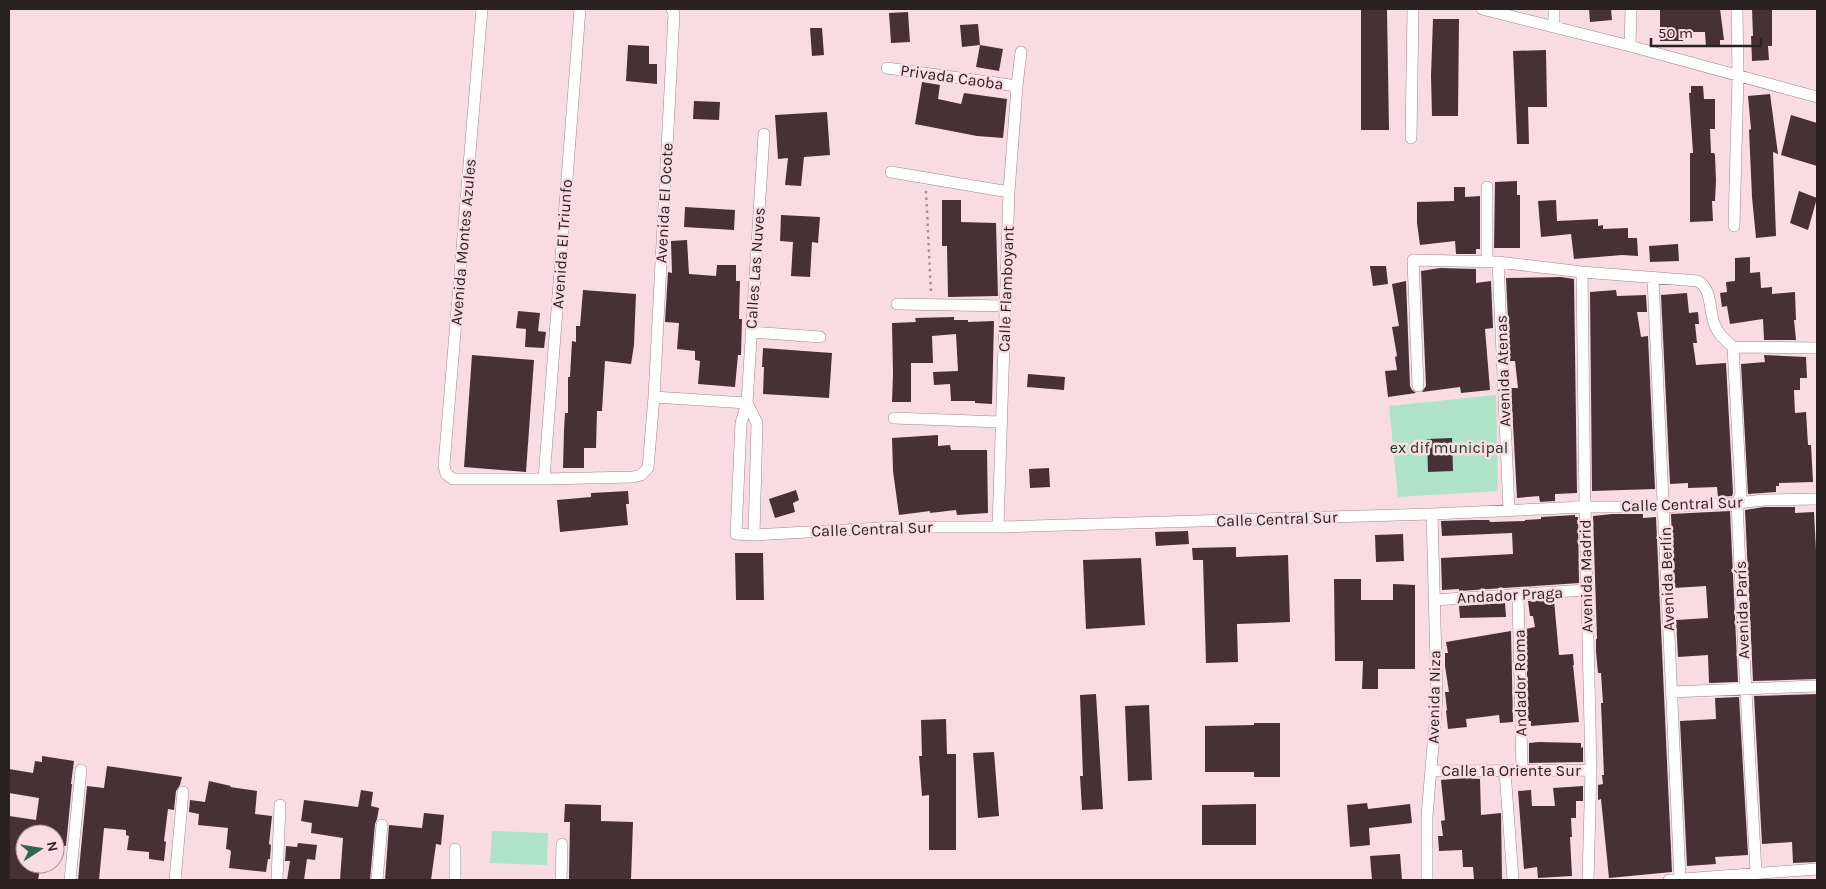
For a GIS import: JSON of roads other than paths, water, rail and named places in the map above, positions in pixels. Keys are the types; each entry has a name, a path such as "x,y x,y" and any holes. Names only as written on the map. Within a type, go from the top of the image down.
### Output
{"street":[{"name":"Avenida Montes Azules","path":"482,9 444,465 446,474 453,479 544,479"},
{"name":"Avenida El Triunfo","path":"544,479 580,9"},
{"name":"Avenida El Ocote","path":"544,479 633,477 641,475 648,468 654,397 674,14 672,9"},
{"path":"1412,138 1413,9"},
{"path":"1482,9 1630,46 1817,97"},
{"path":"1554,9 1554,27"},
{"path":"1630,46 1631,9"},
{"path":"1734,226 1738,76 1737,9"},
{"name":"Calle Flamboyant","path":"998,527 1009,192 1017,86 1022,52"},
{"name":"Privada Caoba","path":"887,68 1017,86"},
{"name":"Calles Las Nuves","path":"736,534 741,423 747,403 764,134"},
{"path":"891,172 1009,192"},
{"name":"Avenida Atenas","path":"1487,187 1509,510"},
{"path":"1418,386 1413,260 1493,261 1582,272 1698,281 1706,287 1714,324 1721,336 1733,347 1817,348"},
{"name":"Avenida Madrid","path":"1582,272 1586,590 1592,770 1588,880"},
{"name":"Avenida Berlín","path":"1652,278 1664,506 1676,880"},
{"path":"897,304 1006,306"},
{"path":"751,332 820,337"},
{"name":"Avenida París","path":"1733,347 1741,494 1737,503 1756,872"},
{"path":"654,397 747,403"},
{"name":"Calles Las Nuves","path":"747,403 757,423 754,535"},
{"path":"894,418 1000,422"},
{"name":"Calle Central Sur","path":"736,534 754,535 900,527 998,527 1432,514 1817,499"},
{"name":"Avenida Niza","path":"1427,880 1427,816 1437,698 1432,514"},
{"name":"Andador Praga","path":"1434,600 1586,590"},
{"name":"Andador Roma","path":"1518,595 1522,771"},
{"path":"1671,692 1817,686"},
{"path":"70,880 81,770"},
{"name":"Calle 1a Oriente Sur","path":"1431,771 1592,770"},
{"path":"1505,771 1513,880"},
{"path":"175,880 183,792"},
{"path":"277,880 280,805"},
{"path":"377,880 382,825"},
{"path":"561,880 562,844"},
{"path":"455,880 456,849"},
{"path":"1676,880 1756,872 1785,875 1817,868"}],"park label":[{"name":"ex dif municipal","path":"1449,447"}]}
